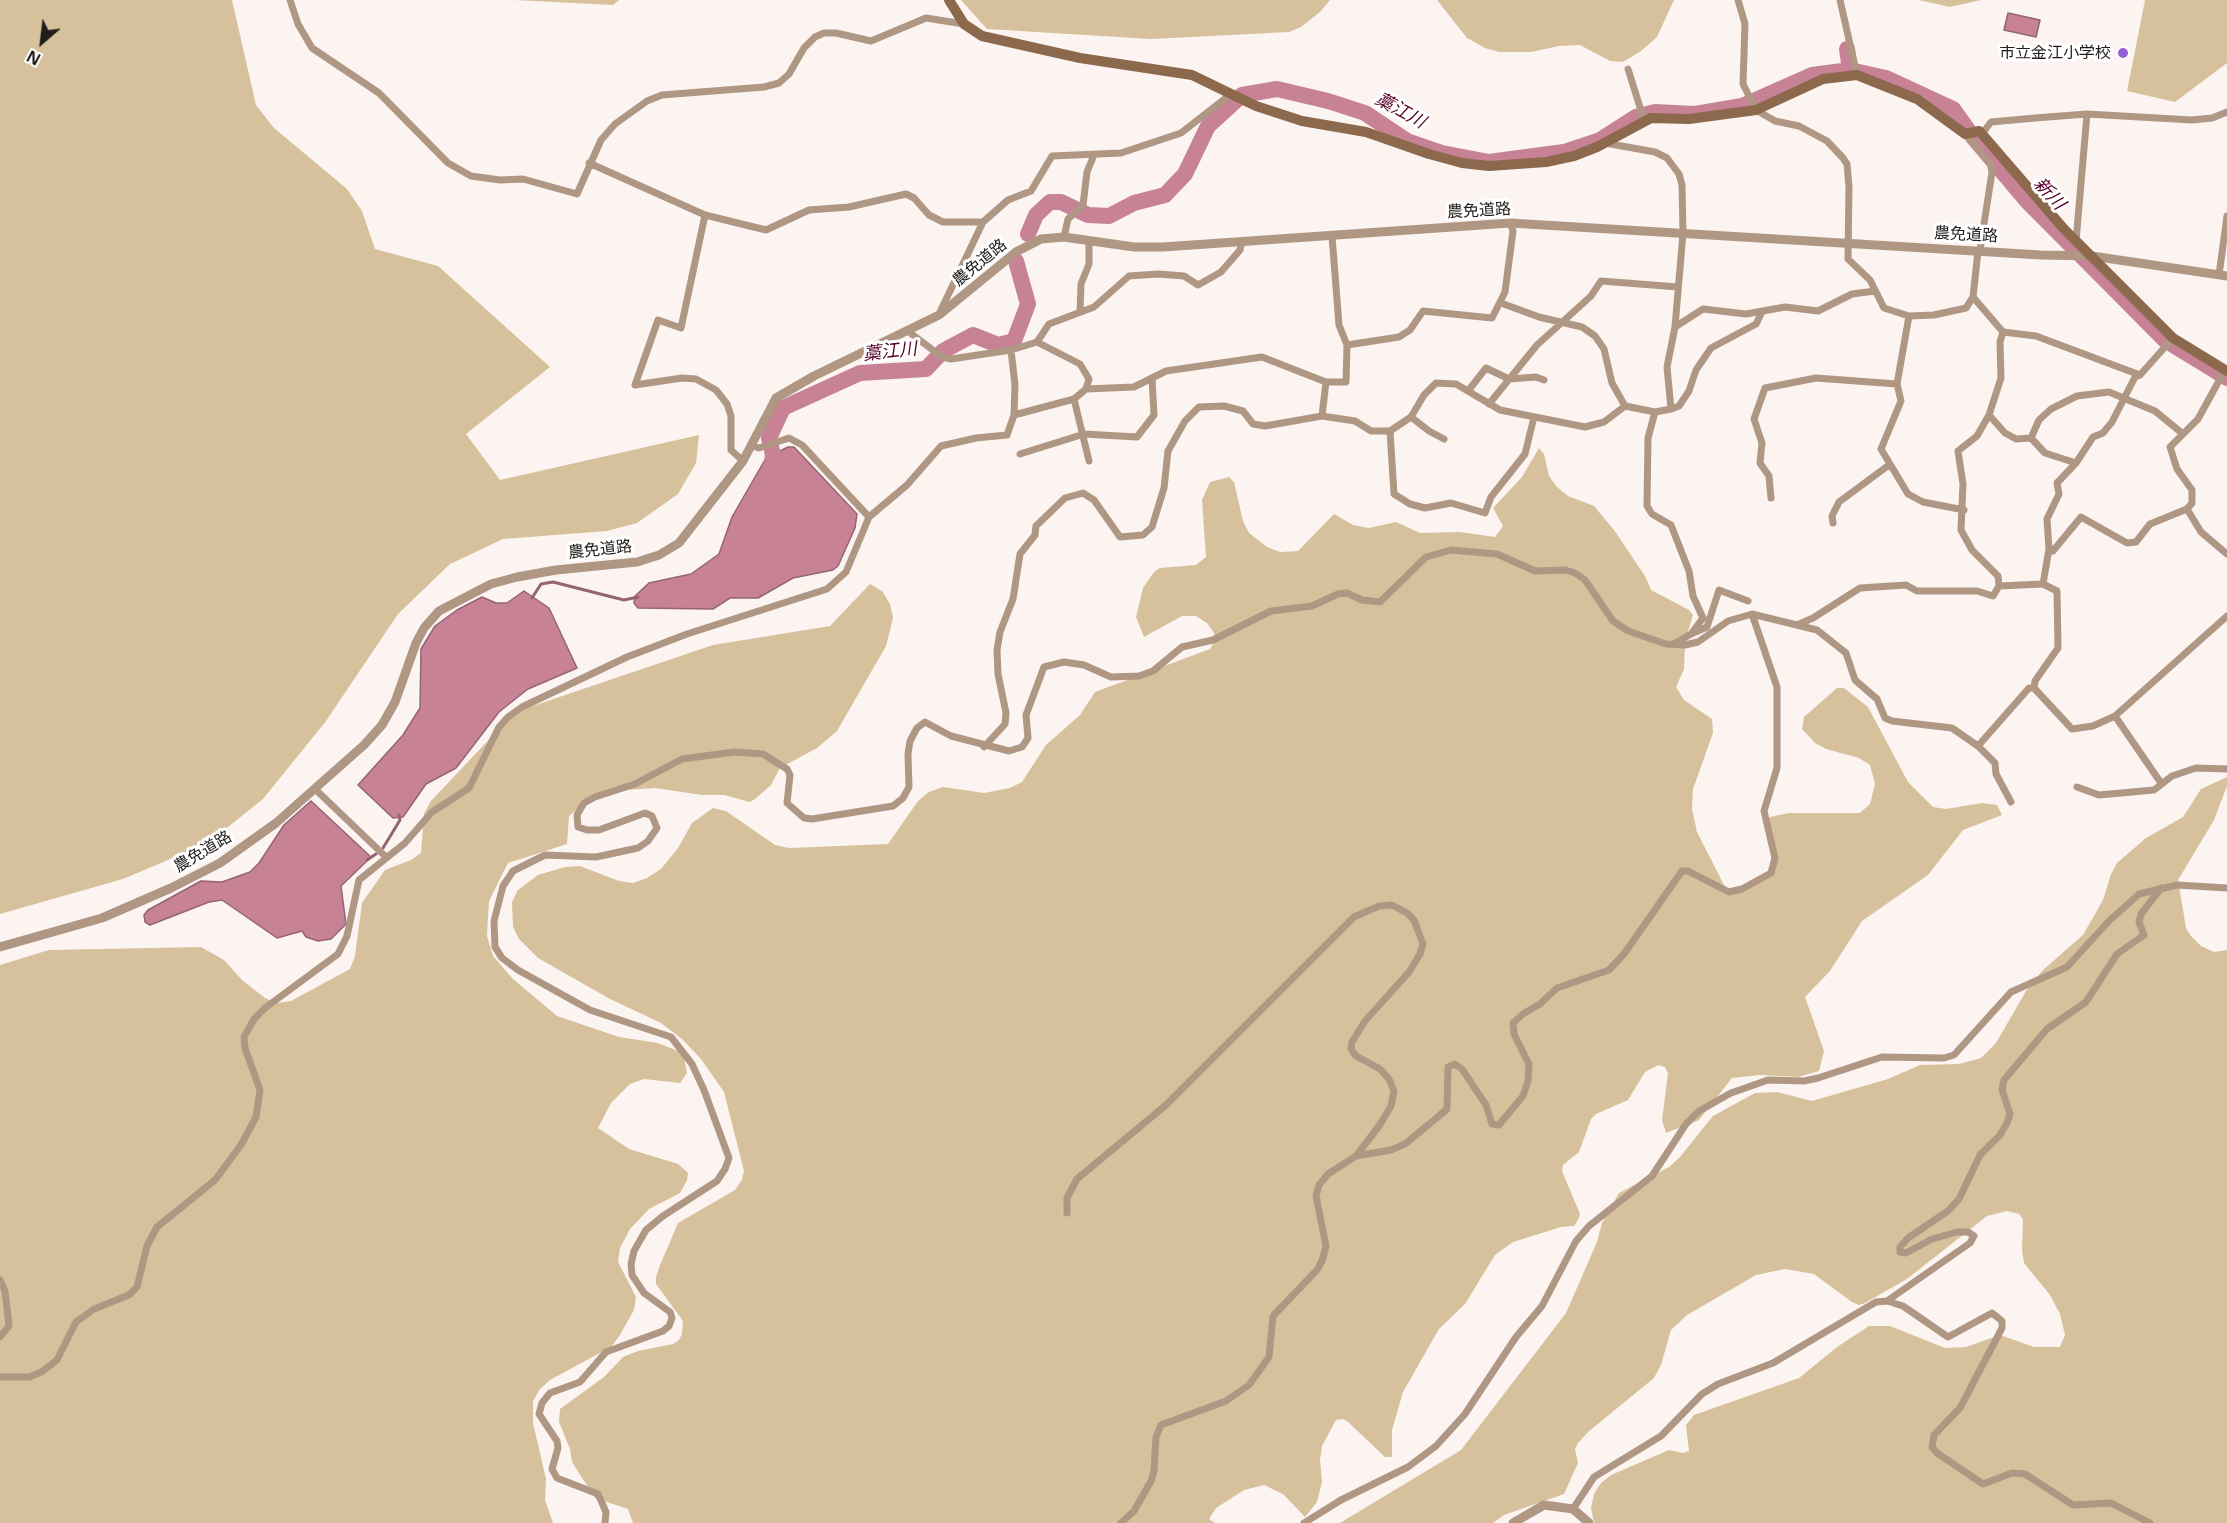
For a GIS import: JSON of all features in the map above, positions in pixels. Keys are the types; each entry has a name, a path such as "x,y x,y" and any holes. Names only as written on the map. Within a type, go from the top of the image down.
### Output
{"main road":[{"path":"950,0 964,24 982,36 1014,45 1192,75 1236,97 1302,121 1366,132 1462,163 1489,166 1546,162 1574,156 1605,143 1643,116 1689,119 1753,105 1815,82 1857,75 1917,99 1972,133 2014,173 2089,256 2172,339 2226,370"}],"street":[{"path":"290,0 298,24 312,48 379,93 434,151 471,176 500,180 523,179 577,194 601,140 615,124 647,101 662,95 764,87 779,83 789,74 804,48 824,33 836,33 872,41 926,18 964,24"},
{"path":"1738,0 1745,24 1743,84 1753,105 1775,121 1799,126 1827,141 1843,158 1847,164 1849,187 1848,259 1870,280 1884,308 1909,316 1934,315 1966,308 1973,297 1992,172 1972,133 1991,122 2087,114 2192,120 2212,118 2227,112"},
{"path":"1840,0 1857,75"},
{"path":"1628,69 1643,116"},
{"path":"939,315 983,222 1008,200 1031,191 1052,156 1121,153 1181,133 1236,97"},
{"path":"2076,241 2087,114"},
{"path":"1605,143 1655,152 1667,158 1679,174 1682,185 1683,233 1675,327 1667,367 1671,409"},
{"path":"1064,237 1068,219 1083,205 1087,172 1094,155"},
{"path":"589,163 705,215 766,230 809,210 849,207 906,194 914,198 929,215 943,222 983,222"},
{"path":"705,215 681,328 658,320 635,385 682,378 696,379 716,390 727,404 731,416 731,450 743,461"},
{"path":"2223,275 2227,216"},
{"path":"1347,345 1399,337 1410,330 1423,311 1492,318 1505,292 1513,231 1510,224"},
{"name":"農免道路","path":"0,947 102,918 171,888 220,863 276,823 382,725 395,702 416,643 424,628 439,611 491,585 517,577 556,570 622,565 659,555 679,543 743,461 753,446 776,398 814,376 909,332 939,315 1016,252 1041,239 1064,237 1134,247 1510,224 2089,256 2223,275"},
{"path":"1086,389 1134,387 1166,371 1262,357 1326,382 1346,382 1347,345 1339,325 1332,236"},
{"path":"1080,312 1081,284 1089,264 1089,241"},
{"path":"909,332 940,356 951,359 1011,350 1037,342 1049,324 1094,307 1129,276 1158,274 1184,276 1198,285 1221,272 1240,250 1242,242"},
{"path":"1489,404 1537,345 1591,296 1601,281 1678,287"},
{"path":"1675,327 1703,309 1746,314 1785,307 1818,311 1852,294 1875,291"},
{"path":"1973,297 2003,332 2036,336 2140,375"},
{"path":"1501,303 1539,317 1582,327 1595,336 1604,349 1612,382 1625,406"},
{"path":"984,747 1005,724 1006,713 998,674 997,650 1000,632 1013,599 1020,554 1035,535 1036,526 1065,498 1083,493 1094,500 1119,537 1143,535 1152,527 1164,488 1168,451 1185,421 1199,407 1224,406 1243,411 1253,424 1265,426 1323,416 1355,421 1371,431 1390,431 1411,417 1424,395 1436,382 1456,384 1500,410 1585,427 1604,422 1625,406 1655,412 1679,406 1689,391 1696,370 1711,348 1756,324 1762,312"},
{"path":"1909,316 1897,384 1901,401 1881,449 1908,494 1923,502 1964,510"},
{"path":"1797,625 1813,618 1860,588 1905,585 1917,591 1977,591 1993,596 1999,586 1998,576 1972,550 1961,530 1964,510 1958,451 1977,436 1989,415 2001,378 2000,342 2003,332"},
{"path":"2043,584 2049,549 2047,519 2059,494 2057,483 2076,463 2093,437 2103,433 2112,422 2135,377 2140,375 2172,339"},
{"path":"1014,415 1074,399 1086,389 1089,379 1080,364 1037,342"},
{"path":"0,1377 30,1377 42,1371 57,1360 76,1322 93,1309 129,1295 137,1287 147,1246 157,1227 215,1180 236,1152 256,1117 260,1090 245,1048 244,1037 254,1019 265,1008 338,954 347,936 359,880 405,843 432,812 469,788 499,727 522,707 637,653 687,634 827,589 846,572 869,517 908,485 941,446 976,438 1007,435 1014,415 1015,385 1011,350"},
{"path":"1468,391 1486,368 1509,380 1536,377 1544,380"},
{"path":"2049,549 2053,551 2081,517 2127,543 2136,542 2150,524 2187,509 2192,503 2192,490 2177,469 2170,447 2198,419 2226,370"},
{"path":"1020,454 1084,434 1137,437 1154,415 1152,378"},
{"path":"1771,498 1769,476 1760,463 1762,443 1754,419 1765,388 1816,378 1897,384"},
{"path":"1323,416 1326,382"},
{"path":"2031,438 2040,420 2051,409 2077,396 2109,392 2155,411 2183,434"},
{"path":"1074,399 1089,461"},
{"path":"1655,412 1648,438 1647,506 1652,514 1671,525 1689,571 1693,596 1703,618 1691,634"},
{"path":"1989,415 2005,433 2016,439 2031,438"},
{"path":"1411,417 1444,439"},
{"path":"1390,431 1394,494 1410,504 1425,508 1451,503 1485,513 1491,497 1525,454 1534,417"},
{"path":"753,446 759,448 789,438 802,445 869,517"},
{"path":"2031,438 2045,453 2076,463"},
{"path":"1833,523 1832,516 1839,502 1889,465"},
{"path":"2187,509 2201,532 2227,554"},
{"path":"605,1523 606,1512 598,1494 557,1478 552,1469 558,1448 557,1441 539,1414 542,1403 549,1393 580,1382 606,1352 663,1331 669,1326 672,1318 670,1312 644,1293 632,1275 631,1264 634,1251 646,1230 663,1216 717,1181 725,1170 729,1158 692,1064 671,1037 590,1010 518,970 502,958 495,947 494,921 503,886 513,871 545,855 596,857 638,848 648,841 657,828 652,816 645,813 610,826 587,830 578,827 577,815 584,803 595,796 635,784 682,759 734,752 763,754 779,763 790,775 786,795 791,809 804,818 812,819 893,806 903,798 909,787 910,741 917,728 925,722 951,736 984,747 1009,751 1022,747 1028,738 1026,715 1044,667 1064,662 1084,665 1111,677 1139,676 1153,671 1182,647 1213,640 1271,611 1312,606 1338,594 1347,593 1362,600 1380,602 1426,557 1451,550 1497,554 1535,571 1565,570 1575,573 1585,580 1613,621 1628,631 1674,644 1698,642 1728,621 1752,614 1817,630 1846,653 1855,680 1877,699 1885,718 1892,722 1953,728 1978,746 1995,763 1996,774 2011,802"},
{"path":"1999,586 2043,584 2057,591 2055,617 2058,648 2035,681 2034,688"},
{"path":"1674,644 1707,627 1719,590 1748,601"},
{"path":"1356,1156 1391,1150 1405,1144 1447,1109 1446,1075 1448,1067 1455,1064 1462,1069 1486,1105 1492,1124 1499,1125 1523,1096 1528,1081 1529,1064 1514,1034 1513,1023 1522,1014 1540,1004 1557,988 1609,970 1624,954 1682,871 1688,871 1729,892 1742,889 1771,873 1775,858 1764,812 1777,768 1777,687 1752,614"},
{"path":"2034,688 2072,729 2093,726 2115,716 2227,616"},
{"path":"1978,746 2029,688 2034,688"},
{"path":"2115,716 2161,783"},
{"path":"2077,787 2099,795 2154,790 2172,776 2196,768 2227,769"},
{"path":"315,789 386,857"},
{"path":"1304,1523 1341,1500 1408,1467 1436,1446 1465,1414 1516,1337 1542,1306 1576,1241 1589,1226 1652,1176 1686,1124 1699,1111 1731,1092 1768,1080 1804,1081 1882,1057 1944,1058 1954,1055 2010,992 2067,967 2124,906 2139,894 2177,885 2227,888"},
{"path":"1887,1301 1970,1243 1974,1236 1968,1232 1957,1232 1932,1239 1906,1253 1900,1252 1900,1247 1908,1238 1948,1211 1959,1199 1980,1155 2000,1135 2007,1124 2010,1114 2002,1090 2004,1080 2047,1029 2086,1002 2117,954 2144,935 2139,922 2141,914 2161,888"},
{"path":"1067,1213 1066,1198 1077,1179 1166,1105 1354,917 1379,906 1392,905 1407,913 1414,920 1423,944 1409,972 1365,1021 1352,1042 1352,1049 1356,1056 1380,1070 1389,1079 1394,1091 1391,1106 1356,1156 1328,1174 1319,1185 1316,1196 1326,1246 1322,1260 1317,1270 1273,1316 1269,1357 1258,1376 1226,1401 1161,1425 1156,1437 1154,1471 1151,1481 1134,1511 1121,1523"},
{"path":"0,1280 5,1291 9,1326 0,1337"},
{"path":"1573,1509 1594,1477 1661,1436 1702,1394 1718,1384 1773,1363 1876,1302 1887,1301 1903,1306 1948,1337 1992,1313 2002,1321 2002,1328 1960,1408 1934,1435 1932,1447 1937,1453 1983,1484 2012,1473 2025,1474 2073,1505 2111,1503 2150,1523"},
{"path":"1513,1523 1544,1505 1573,1509 1589,1523"}],"shaded area":[{"path":"0,0 232,0 256,105 274,128 347,189 362,211 375,249 438,266 550,367 466,434 500,480 699,435 696,463 678,494 637,523 607,531 503,539 450,564 398,614 326,721 263,799 208,843 123,879 0,914"},
{"path":"514,0 619,0 613,5"},
{"path":"961,0 1330,0 1320,12 1301,27 1289,32 1151,39 987,29"},
{"path":"1437,0 1674,0 1657,37 1641,51 1623,62 1610,61 1580,45 1559,46 1531,52 1499,52 1485,48 1467,38"},
{"path":"1919,0 1981,0 1950,7"},
{"path":"2145,0 2227,0 2227,63 2175,102 2127,91"},
{"path":"2008,13 2040,20 2036,37 2004,30"},
{"path":"788,447 794,447 857,514 855,528 838,566 833,570 793,578 758,598 730,598 713,609 638,608 634,603 635,596 649,583 691,574 719,554 732,517 766,458"},
{"path":"1539,448 1544,454 1549,476 1557,487 1568,496 1594,506 1614,530 1645,576 1651,590 1689,610 1693,615 1685,641 1684,669 1676,687 1684,700 1712,719 1713,733 1693,789 1692,809 1697,832 1727,891 1771,876 1775,863 1765,822 1770,817 1789,813 1860,813 1870,804 1875,784 1870,765 1859,758 1826,749 1815,743 1802,729 1804,717 1837,688 1844,688 1868,707 1908,782 1933,807 1946,809 1982,803 1997,805 2002,815 1963,830 1928,875 1862,921 1830,971 1805,997 1824,1051 1819,1071 1798,1077 1761,1075 1732,1078 1699,1120 1666,1133 1662,1120 1668,1073 1665,1067 1658,1065 1645,1072 1628,1100 1596,1114 1591,1119 1579,1152 1563,1165 1562,1171 1580,1214 1574,1226 1561,1227 1513,1242 1495,1255 1465,1304 1439,1329 1403,1392 1392,1430 1392,1457 1385,1457 1348,1422 1343,1419 1336,1420 1322,1446 1320,1460 1322,1482 1317,1502 1305,1517 1283,1494 1264,1485 1244,1490 1216,1508 1209,1519 1215,1523 633,1523 628,1509 595,1498 572,1462 570,1449 559,1422 560,1409 604,1377 623,1357 638,1351 673,1344 679,1340 683,1321 656,1284 660,1265 678,1223 735,1190 742,1180 744,1171 724,1092 701,1059 682,1039 661,1023 610,999 538,958 519,939 513,927 512,902 518,890 538,875 565,867 580,866 619,881 633,883 647,878 661,869 678,848 692,823 713,808 726,811 775,845 789,848 888,844 918,801 929,792 943,787 984,793 1010,788 1022,782 1046,745 1080,715 1095,692 1210,649 1215,640 1214,633 1207,623 1196,616 1182,616 1144,637 1136,617 1143,588 1154,572 1160,568 1196,565 1206,557 1202,500 1210,482 1229,477 1234,482 1243,521 1249,533 1267,547 1280,552 1298,551 1334,514 1353,525 1369,528 1396,522 1420,533 1460,532 1495,537 1503,526 1493,508 1522,477"},
{"path":"870,584 882,591 890,604 893,618 886,646 837,731 817,748 780,768 771,785 750,802 724,795 702,795 655,788 627,790 589,799 569,816 567,844 508,863 489,901 487,936 493,956 513,979 557,1016 619,1037 658,1043 683,1053 687,1073 680,1083 644,1079 630,1084 611,1103 598,1128 629,1149 678,1164 688,1173 680,1193 649,1209 630,1229 620,1248 618,1262 636,1297 634,1310 620,1335 611,1347 550,1380 540,1389 533,1401 533,1423 546,1479 545,1500 553,1523 0,1523 0,965 49,950 201,947 224,960 242,980 265,998 277,1003 291,1001 350,969 355,956 362,903 385,870 411,860 421,853 424,814 430,802 515,712 713,645 830,626"},
{"path":"524,591 549,608 577,668 528,689 499,712 456,768 426,784 403,817 393,818 358,785 403,735 420,708 421,649 435,626 457,610 482,597 496,603 507,603"},
{"path":"2227,777 2227,786 2214,820 2178,880 2186,928 2190,935 2201,946 2214,952 2227,950 2227,1523 1594,1523 1591,1508 1594,1494 1601,1483 1611,1475 1669,1450 1683,1453 1689,1451 1686,1425 1694,1415 1799,1378 1837,1347 1869,1326 1890,1326 1945,1348 1966,1347 2000,1335 2034,1347 2060,1347 2065,1335 2060,1314 2050,1295 2024,1263 2023,1219 2019,1214 2007,1211 1987,1216 1907,1279 1859,1305 1814,1274 1785,1269 1756,1275 1687,1315 1671,1330 1661,1365 1654,1378 1588,1432 1578,1443 1575,1449 1578,1463 1564,1494 1504,1515 1493,1523 1340,1523 1461,1450 1566,1313 1597,1242 1602,1223 1619,1193 1669,1167 1713,1116 1755,1093 1777,1092 1812,1101 1888,1079 1920,1065 1959,1064 1981,1058 1996,1043 2026,991 2043,970 2083,935 2103,900 2117,863 2146,838 2183,817 2201,789"},
{"path":"311,801 371,857 341,886 346,924 331,939 318,941 306,937 302,931 277,938 222,900 209,902 150,925 145,922 144,915 148,910 201,881 222,882 250,872 259,863 284,825"}],"waterway":[{"name":"新川","path":"1847,49 1850,70"},
{"name":"藁江川","path":"1028,234 1036,215 1050,202 1061,202 1088,215 1109,216 1134,203 1165,195 1185,174 1208,126 1242,95 1277,89 1328,101 1365,113 1407,141 1442,153 1489,162 1564,152 1600,140 1636,117 1655,112 1695,114 1742,106 1812,75 1850,70 1886,78 1953,109 1973,137 2027,201 2165,340 2227,378"},
{"name":"藁江川","path":"770,477 773,455 769,438 783,408 860,373 926,369 943,351 973,335 998,345 1014,341 1028,304 1016,261"},
{"path":"532,598 541,584 553,582 624,600 638,597"},
{"path":"383,848 400,820 399,815"},
{"path":"367,860 376,854"}],"place":[{"name":"市立金江小学校","path":"2123,53"}]}
